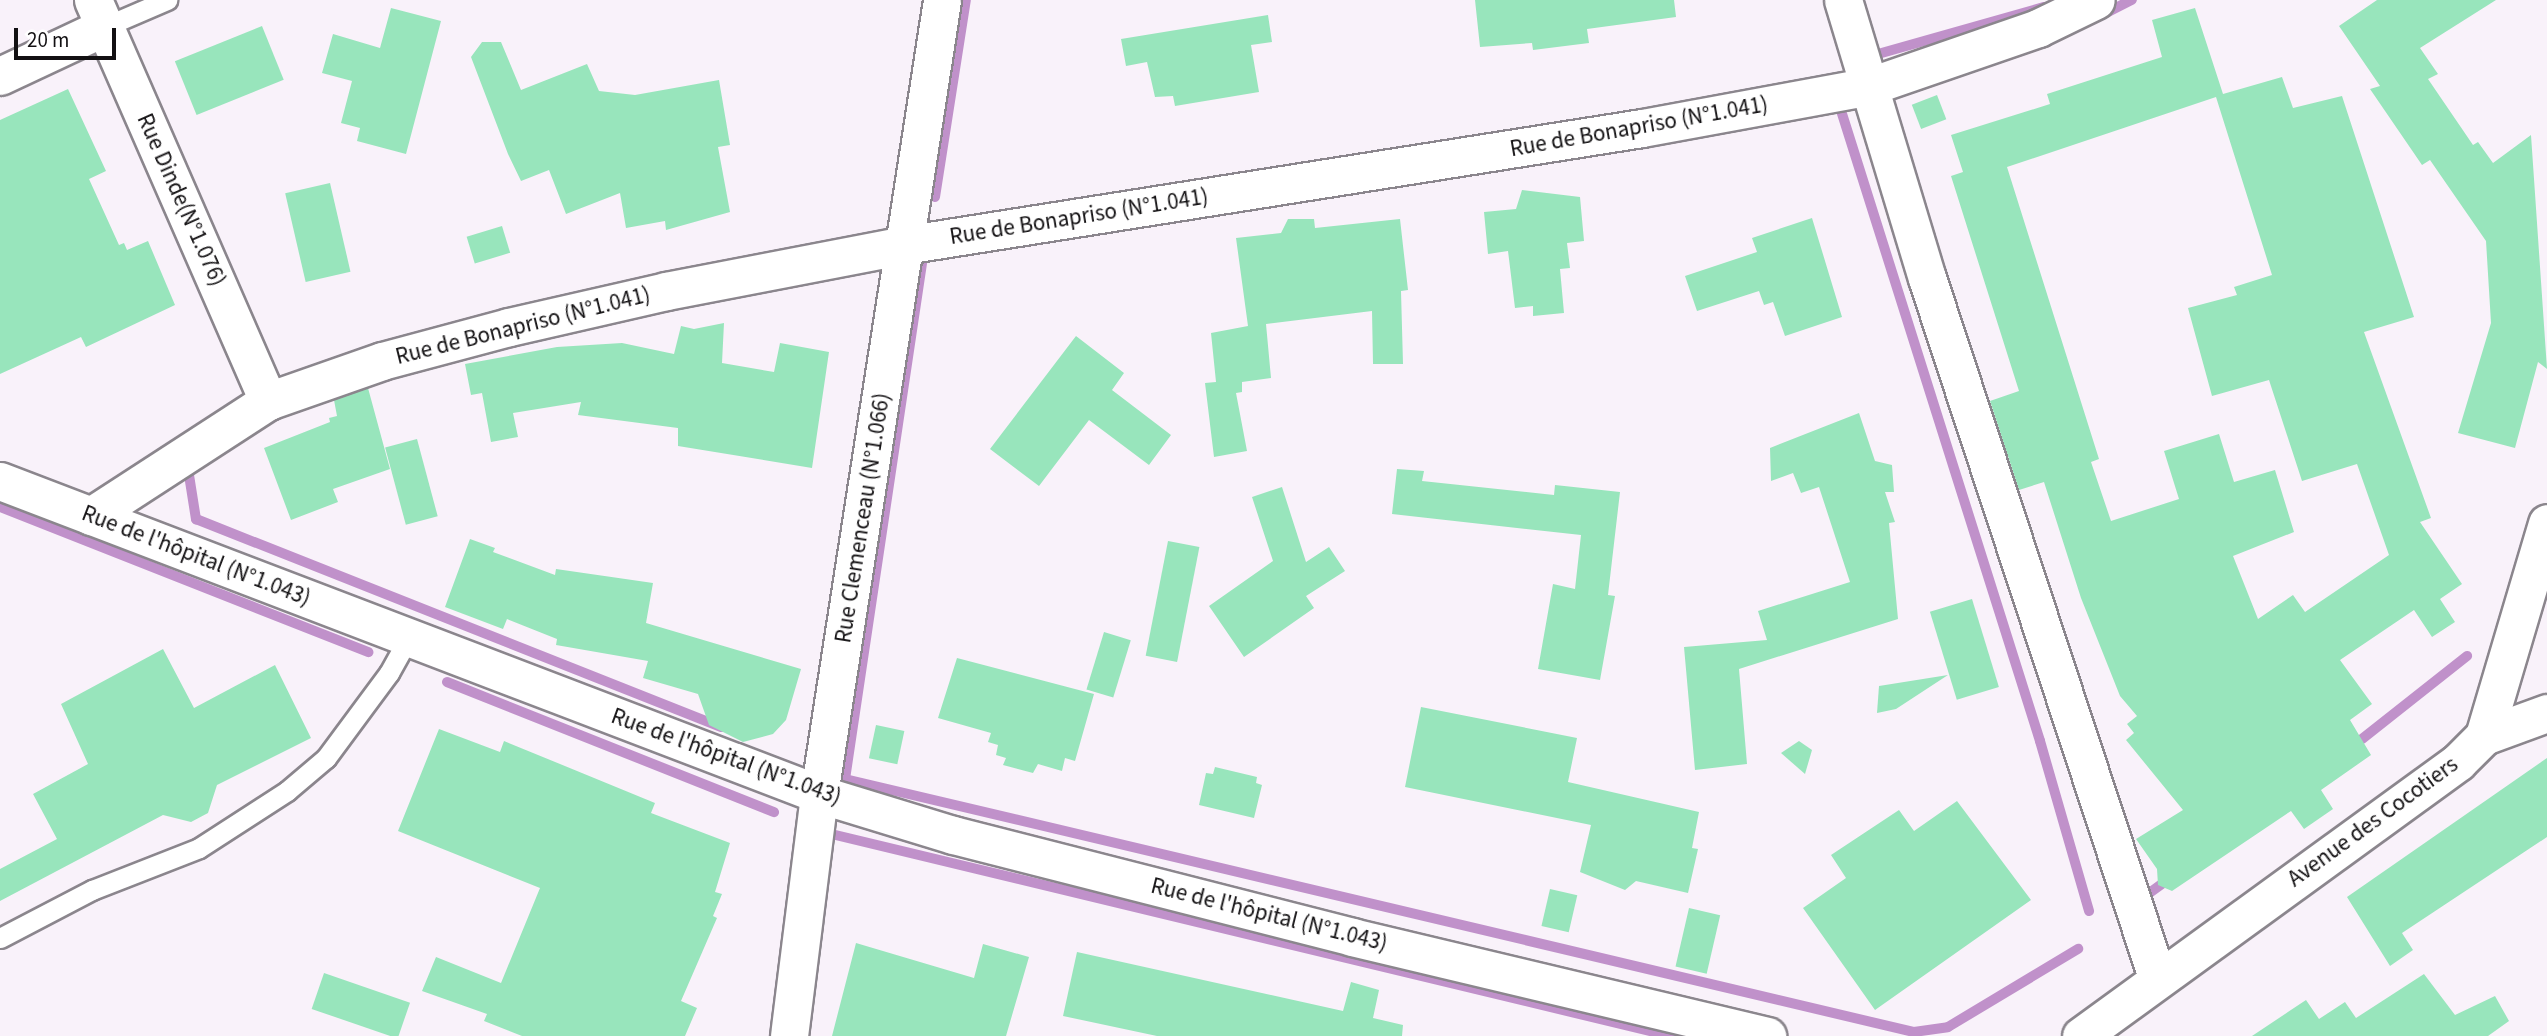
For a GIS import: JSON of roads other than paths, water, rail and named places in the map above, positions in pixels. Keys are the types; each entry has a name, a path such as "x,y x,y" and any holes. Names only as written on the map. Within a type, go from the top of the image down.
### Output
{"street":[{"name":"Rue Clemenceau (N°1.066)","path":"789,1036 819,794 942,0"},
{"path":"1843,0 1927,278 2157,977"},
{"name":"Rue de Bonapriso (N°1.041)","path":"91,516 268,401 382,361 509,327 666,291 904,245 1642,128 1870,86 2038,28 2096,0"},
{"path":"0,76 99,13"},
{"name":"Rue Dinde(N°1.076)","path":"99,13 268,401"},
{"name":"Rue de l'hôpital (N°1.043)","path":"0,481 819,794 967,838 1767,1036"},
{"name":"Avenue des Cocotiers","path":"2081,1036 2157,977 2458,762 2484,736 2537,592 2547,523"},
{"path":"2484,736 2547,713"}],"lane":[{"path":"99,13 167,0"},
{"path":"0,938 92,890 199,848 287,791 326,758 389,673 409,637"}],"waterway":[{"path":"935,197 966,0"},
{"path":"2098,17 2132,0"},
{"path":"1878,54 2044,7"},
{"path":"1838,101 2040,741 2089,911"},
{"path":"924,250 845,779 1914,1032 1948,1027 2078,949"},
{"path":"189,475 196,519 721,727"},
{"path":"0,507 369,652"},
{"path":"2362,739 2467,656"},
{"path":"447,682 774,812"},
{"path":"823,832 1671,1036"},
{"path":"2141,884 2148,894 2167,880"}]}
